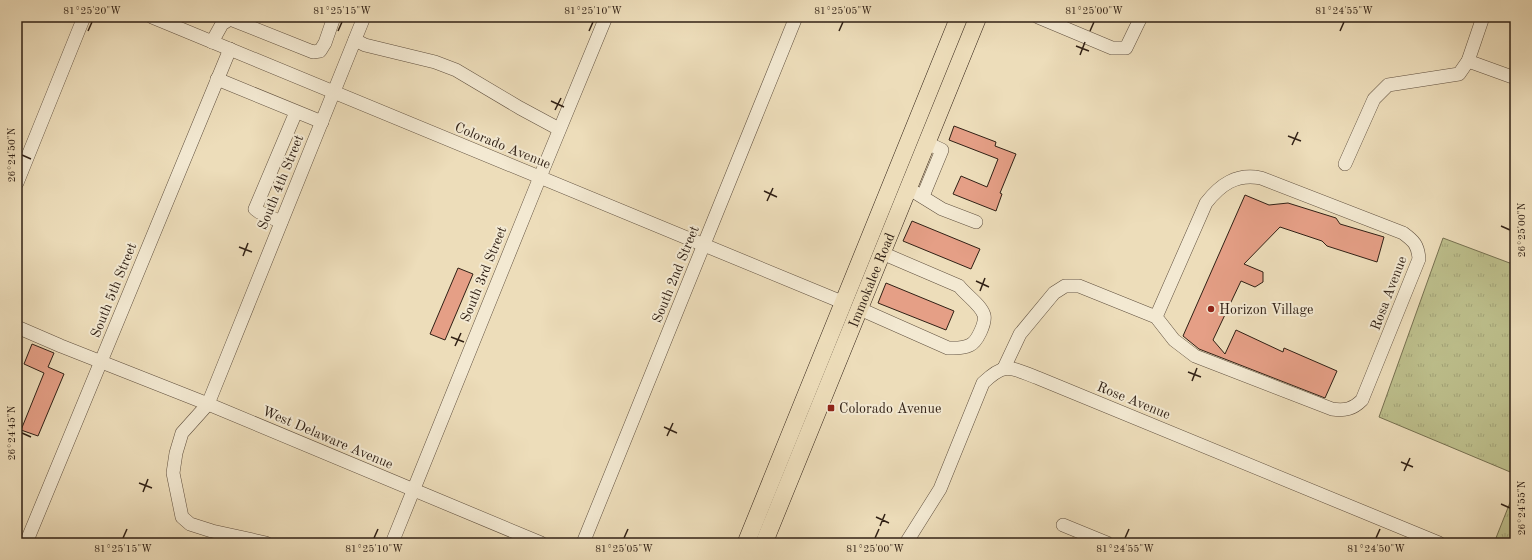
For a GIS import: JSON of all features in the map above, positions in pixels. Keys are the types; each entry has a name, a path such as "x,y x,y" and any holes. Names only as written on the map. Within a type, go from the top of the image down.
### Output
{"main road":[{"name":"Immokalee Road","path":"756,541 842,302 959,17"},
{"name":"Immokalee Road","path":"756,541 860,309 882,253 916,192 927,143 978,17"},
{"path":"842,302 860,309"}],"street":[{"path":"17,183 84,17"},
{"name":"Colorado Avenue","path":"152,17 842,302"},
{"path":"212,42 222,24 230,19 313,52 320,51 325,43 334,17"},
{"name":"South 4th Street","path":"208,404 364,17"},
{"name":"South 3rd Street","path":"392,543 559,129 606,17"},
{"name":"South 2nd Street","path":"583,543 796,17"},
{"path":"1038,17 1112,48 1126,48 1141,17"},
{"path":"1345,164 1374,99 1388,85 1459,74 1468,61 1483,17"},
{"path":"355,40 365,45 436,62 456,70 559,129"},
{"name":"South 5th Street","path":"26,543 230,49"},
{"path":"1468,61 1515,78"},
{"path":"217,79 322,122"},
{"path":"281,222 255,209 296,112"},
{"name":"Rosa Avenue","path":"1252,176 1261,178 1403,233 1410,238 1419,249 1419,259 1362,400 1357,405 1349,409 1341,410 1332,408 1195,356 1174,340 1156,317 1206,203 1216,190 1232,180 1252,176"},
{"path":"916,192 942,209 976,222"},
{"path":"860,309 948,348 959,349 972,345 980,333 984,322 984,314 977,304 966,295 959,286 882,253"},
{"path":"906,543 942,484 983,383 994,372 1004,368 1020,334 1054,293 1065,286 1079,286 1156,317"},
{"name":"West Delaware Avenue","path":"17,327 208,404 541,543"},
{"name":"Rose Avenue","path":"1004,368 1014,369 1038,378 1439,543"},
{"path":"208,404 182,433 176,453 173,473 182,517 190,524 212,531 266,543"},
{"path":"1063,525 1107,543"}],"green space":[{"path":"1443,238 1515,265 1515,474 1379,417"},
{"path":"1515,490 1515,543 1494,543"}],"building":[{"path":"954,126 996,142 995,146 1016,154 1000,193 1002,194 996,211 953,194 961,176 987,187 998,159 949,140"},
{"name":"Horizon Village","path":"1245,195 1269,205 1288,203 1336,218 1340,224 1384,237 1377,262 1327,246 1322,241 1280,227 1244,264 1263,272 1263,282 1255,287 1241,281 1213,340 1225,354 1236,330 1283,352 1284,348 1337,371 1325,398 1199,349 1183,336"},
{"path":"912,221 980,249 971,269 903,241"},
{"path":"458,268 473,274 445,340 430,334"},
{"path":"886,283 954,311 946,330 878,303"},
{"path":"32,344 54,353 48,367 64,374 38,436 21,430 44,373 24,364"}],"place":[{"name":"Horizon Village","path":"1211,309"},
{"name":"Colorado Avenue","path":"831,408"}]}
